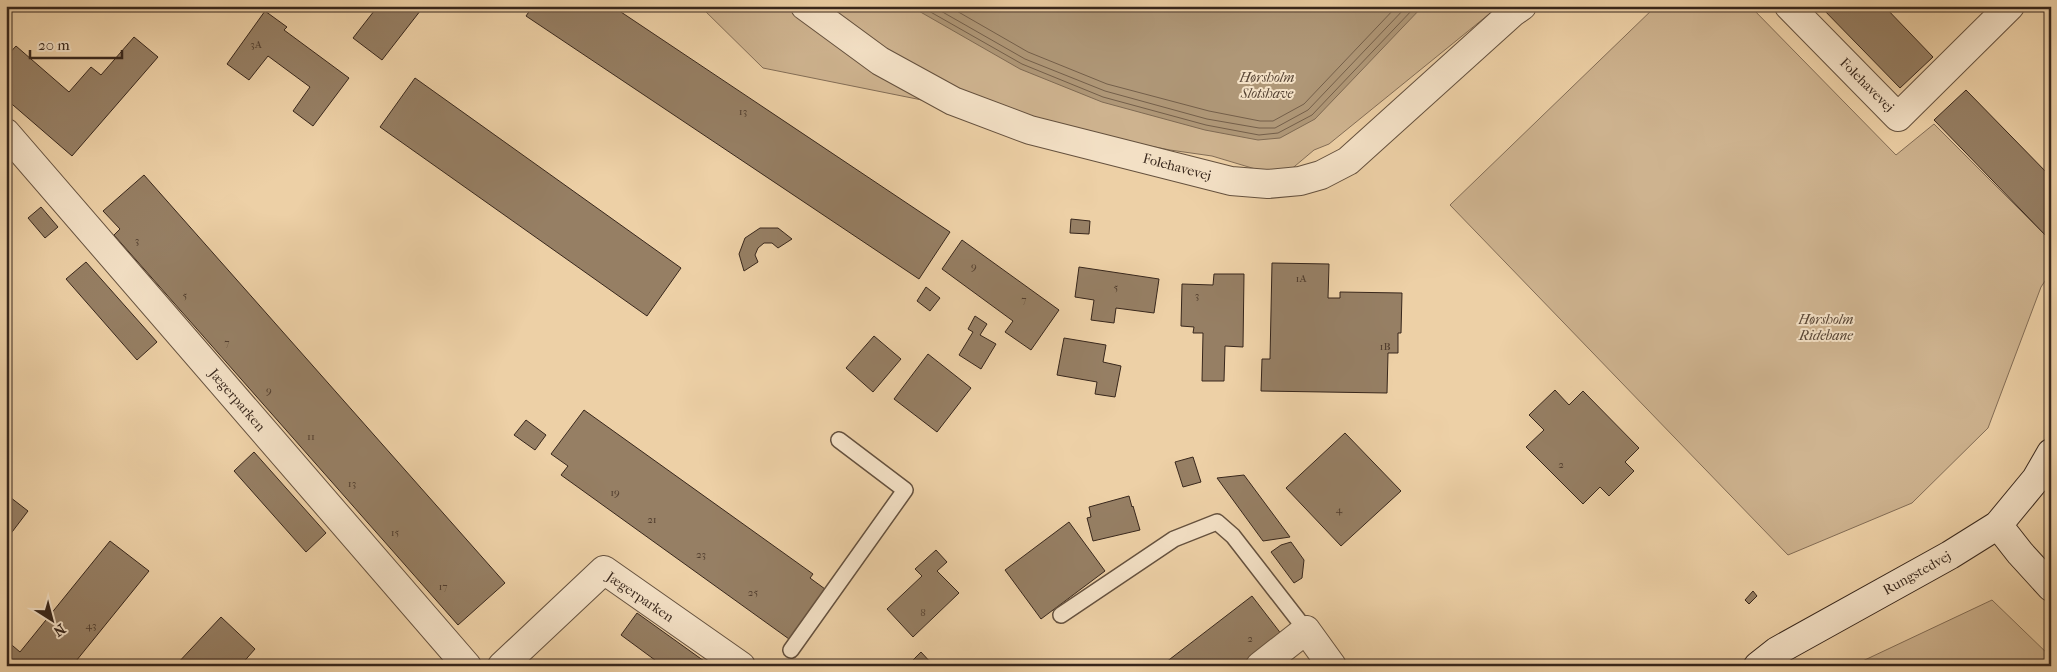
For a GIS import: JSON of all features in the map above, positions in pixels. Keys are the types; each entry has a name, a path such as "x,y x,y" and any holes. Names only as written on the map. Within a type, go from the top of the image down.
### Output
{"street":[{"name":"Folehavevej","path":"805,6 880,61 954,101 1030,130 1231,181 1268,184 1300,181 1320,175 1348,161 1512,8"},
{"name":"Folehavevej","path":"1789,6 1898,117 2010,6"},
{"name":"Jægerparken","path":"6,133 467,666"},
{"name":"Rungstedvej","path":"1758,666 1777,651 1950,555 1998,525 2036,479 2051,452"},
{"path":"1998,525 2051,588"},
{"name":"Jægerparken","path":"502,666 604,570 741,666"},
{"path":"1260,666 1306,630 1332,666"}],"lane":[{"path":"791,650 905,490 839,440"},
{"path":"1061,616 1174,539 1217,522 1233,536 1306,630"}],"green space":[{"name":"Hørsholm Slotshave","path":"700,6 1499,6 1329,144 1314,150 1282,177 1212,156 1170,150 763,68"},
{"name":"Hørsholm Ridebane","path":"1656,6 1750,6 1896,155 1934,124 2051,241 2051,272 2041,287 1988,428 1912,503 1788,555 1450,205"},
{"path":"1992,600 2051,657 2051,666 1852,666"}],"water":[{"path":"910,6 1423,6 1315,119 1280,138 1258,140 1205,130 1102,102 1020,69"}],"building":[{"path":"378,6 424,6 382,60 353,38"},
{"path":"533,6 612,6 950,232 919,279 526,16"},
{"path":"1820,6 1884,6 1933,57 1900,88"},
{"path":"265,11 287,27 284,30 349,78 313,126 293,111 310,87 268,56 249,80 227,64"},
{"path":"134,37 158,57 72,156 6,99 6,57 16,46 69,92 91,67 101,75"},
{"path":"415,78 681,268 647,316 380,127"},
{"path":"1966,90 2051,177 2051,241 1934,120"},
{"path":"144,175 505,583 458,625 114,235 120,229 103,211"},
{"path":"41,207 58,227 45,238 28,218"},
{"path":"1071,219 1090,221 1089,234 1070,233"},
{"path":"760,228 778,228 792,239 778,248 772,243 764,243 758,248 755,255 758,262 744,271 739,254 745,238"},
{"path":"962,240 1059,310 1031,350 1005,332 1013,321 942,269"},
{"path":"86,262 157,342 137,360 66,279"},
{"path":"1272,263 1329,264 1328,298 1340,298 1340,292 1402,293 1401,333 1398,333 1398,353 1388,353 1387,393 1261,391 1262,359 1270,359"},
{"path":"1079,267 1159,279 1154,313 1116,308 1114,323 1091,320 1094,300 1075,297"},
{"path":"1214,274 1244,274 1243,347 1225,346 1224,381 1202,381 1203,333 1193,333 1194,327 1181,326 1182,284 1213,285"},
{"path":"926,287 940,298 930,311 917,301"},
{"path":"975,316 987,324 980,335 996,344 981,369 959,355 973,332 968,329"},
{"path":"874,336 901,359 873,392 846,368"},
{"path":"1064,338 1106,345 1103,362 1121,366 1115,397 1095,394 1097,382 1057,375"},
{"path":"928,354 971,388 937,432 894,399"},
{"path":"1555,390 1569,405 1583,391 1639,448 1625,462 1634,471 1609,496 1600,487 1583,504 1526,447 1544,430 1529,415"},
{"path":"584,410 813,574 810,578 825,589 789,639 561,475 568,466 551,454"},
{"path":"526,420 546,435 535,450 514,435"},
{"path":"1345,433 1401,491 1341,546 1286,488"},
{"path":"254,452 326,533 306,552 234,471"},
{"path":"1193,457 1201,482 1183,487 1175,462"},
{"path":"1244,475 1290,537 1263,541 1217,478"},
{"path":"6,494 28,511 6,540"},
{"path":"1129,496 1140,530 1093,541 1087,518 1091,517 1089,507"},
{"path":"1069,522 1105,571 1041,619 1005,570"},
{"path":"110,541 149,571 72,666 6,666 6,640 20,652"},
{"path":"1291,542 1304,560 1302,578 1294,583 1271,552 1281,545"},
{"path":"936,550 947,562 937,571 959,593 913,637 887,609 922,576 915,569"},
{"path":"1753,591 1757,596 1749,604 1745,600"},
{"path":"1252,596 1282,635 1242,666 1161,666"},
{"path":"637,613 711,666 663,666 621,635"},
{"path":"221,617 255,649 240,666 175,666"},
{"path":"921,652 933,665 907,666"}]}
